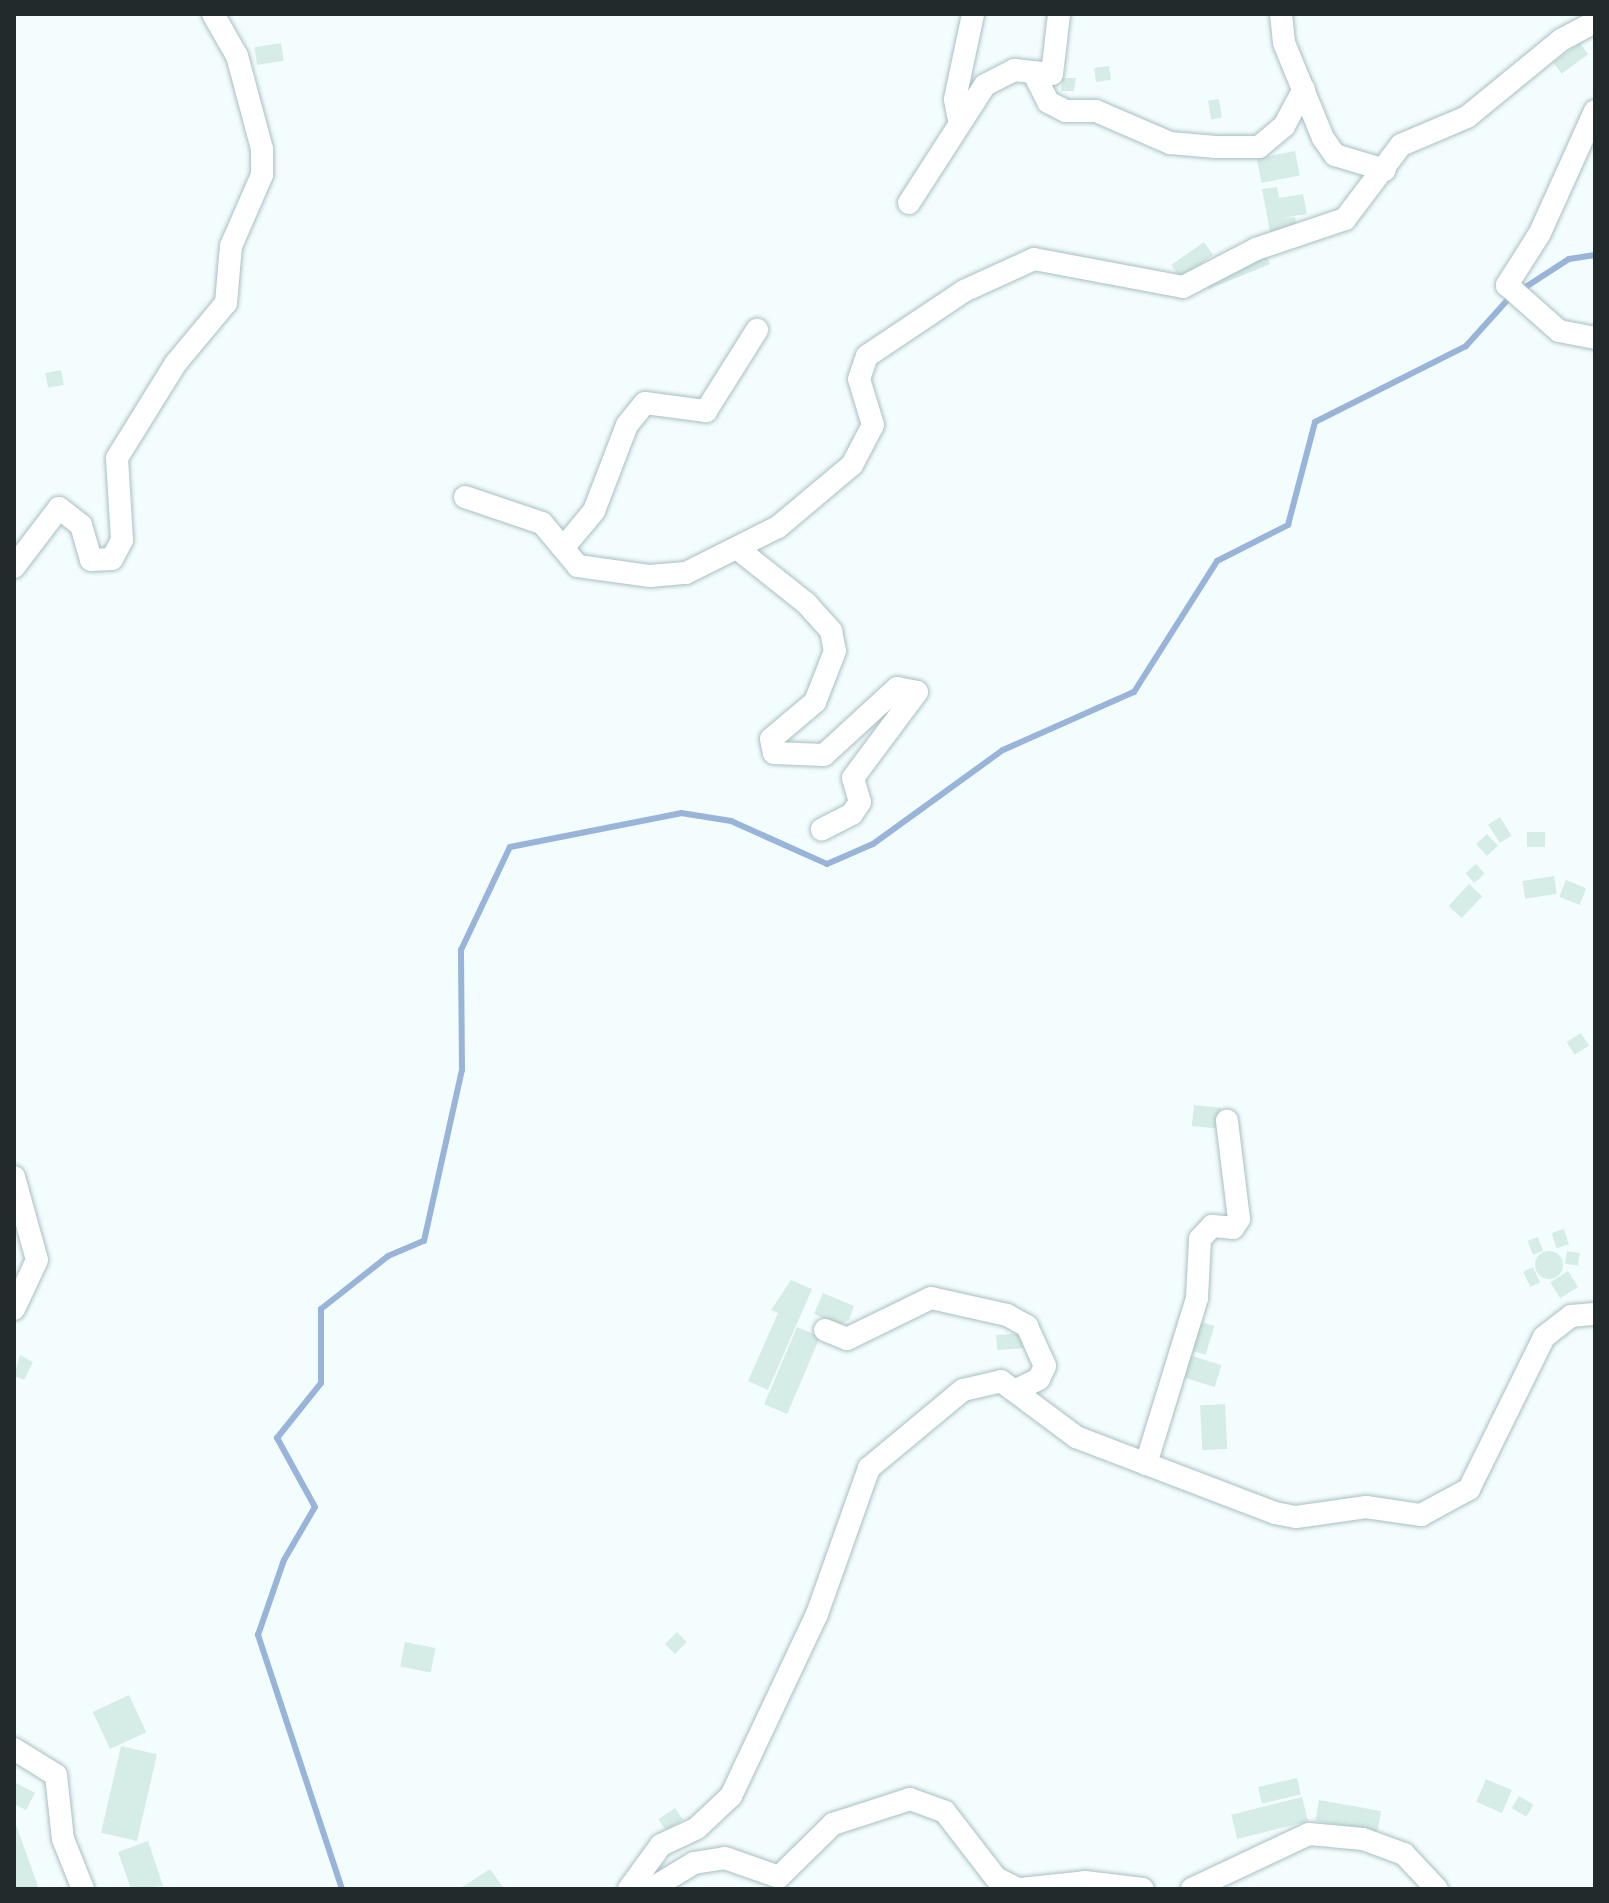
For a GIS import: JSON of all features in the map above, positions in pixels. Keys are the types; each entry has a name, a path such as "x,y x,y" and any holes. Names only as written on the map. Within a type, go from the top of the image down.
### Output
{"street":[{"path":"14,567 59,508 81,525 91,560 112,559 122,540 117,458 186,349 226,303 231,246 262,175 262,149 237,56 213,14"},
{"path":"959,120 955,99 973,14"},
{"path":"909,203 959,120 1002,74 1035,76 1056,67 1059,14"},
{"path":"1281,14 1304,89 1335,155 1385,170"},
{"path":"465,497 542,523 578,566 650,576 686,573 738,549 827,490 866,450 873,425 861,365 964,291 1034,259 1183,287 1256,249 1345,219 1401,145 1467,117 1561,40 1595,22"},
{"path":"1035,76 1048,102 1066,111 1096,111 1170,143 1216,147 1259,147 1284,126 1304,89"},
{"path":"1595,111 1540,233 1507,285 1559,331 1595,338"},
{"path":"564,547 594,511 627,425 645,403 706,411 757,330"},
{"path":"738,549 806,603 831,631 835,651 815,702 771,739 774,753 824,755 897,688 917,692 853,778 860,802 852,814 822,829"},
{"path":"1146,1464 1197,1298 1200,1239 1212,1226 1233,1228 1239,1219 1227,1121"},
{"path":"14,1177 37,1260 14,1309"},
{"path":"825,1330 847,1339 931,1298 1007,1315 1027,1326 1045,1366 1039,1379 1016,1390"},
{"path":"629,1889 661,1845 697,1828 731,1796 817,1614 869,1468 963,1390 982,1380 1016,1390 1076,1437 1296,1517 1350,1506 1421,1515 1469,1489 1544,1337 1571,1316 1595,1314"},
{"path":"14,1749 56,1775 63,1839 83,1889"},
{"path":"651,1889 694,1863 725,1858 779,1877 833,1824 910,1799 945,1812 996,1878 1020,1889 1085,1882 1143,1889"},
{"path":"1192,1889 1309,1834 1363,1839 1404,1854 1437,1889"}],"building":[{"path":"281,43 284,61 257,65 254,47"},
{"path":"1580,43 1588,54 1562,74 1553,62"},
{"path":"1109,66 1111,80 1096,82 1094,68"},
{"path":"1062,78 1076,78 1074,91 1061,91"},
{"path":"1219,99 1222,118 1211,119 1208,101"},
{"path":"1295,151 1300,176 1261,183 1257,158"},
{"path":"1277,187 1279,198 1303,194 1307,214 1282,218 1295,217 1296,228 1270,232 1262,189"},
{"path":"1204,242 1213,255 1180,278 1171,265"},
{"path":"1266,254 1270,264 1208,289 1204,279"},
{"path":"61,370 64,385 48,388 45,373"},
{"path":"1500,817 1512,836 1500,843 1488,824"},
{"path":"1527,832 1545,832 1545,847 1527,847"},
{"path":"1487,834 1498,846 1487,856 1476,844"},
{"path":"1476,864 1485,874 1474,883 1466,873"},
{"path":"1554,876 1557,894 1525,899 1522,881"},
{"path":"1566,880 1586,888 1580,905 1559,897"},
{"path":"1469,884 1482,896 1462,918 1449,906"},
{"path":"1581,1033 1589,1046 1575,1055 1567,1042"},
{"path":"1194,1105 1221,1108 1219,1129 1192,1126"},
{"path":"1564,1229 1569,1244 1557,1248 1552,1233"},
{"path":"1538,1237 1543,1251 1533,1255 1528,1241"},
{"path":"1549,1251 1559,1255 1563,1265 1559,1275 1549,1279 1539,1275 1535,1265 1539,1255"},
{"path":"1567,1251 1580,1253 1578,1266 1565,1264"},
{"path":"1533,1267 1540,1282 1530,1287 1523,1272"},
{"path":"1568,1271 1578,1287 1560,1298 1550,1282"},
{"path":"791,1280 812,1289 768,1390 748,1381 778,1313 771,1310"},
{"path":"823,1293 854,1306 849,1320 840,1325 814,1314"},
{"path":"1201,1322 1214,1326 1206,1355 1192,1351"},
{"path":"797,1327 820,1337 787,1414 764,1404"},
{"path":"1025,1333 1026,1348 997,1350 996,1335"},
{"path":"20,1355 33,1362 24,1380 14,1376"},
{"path":"1189,1355 1222,1365 1215,1387 1182,1377"},
{"path":"1225,1404 1227,1449 1202,1450 1200,1405"},
{"path":"677,1632 687,1642 675,1654 665,1644"},
{"path":"405,1642 435,1648 431,1672 400,1667"},
{"path":"129,1695 146,1732 110,1749 93,1712"},
{"path":"121,1746 157,1754 137,1841 101,1833"},
{"path":"1297,1778 1301,1795 1262,1804 1258,1787"},
{"path":"1486,1779 1512,1790 1502,1813 1476,1802"},
{"path":"14,1782 35,1793 26,1810 14,1804"},
{"path":"1519,1796 1534,1805 1526,1817 1512,1808"},
{"path":"1302,1797 1308,1821 1237,1839 1231,1815"},
{"path":"1319,1800 1381,1811 1377,1832 1315,1821"},
{"path":"675,1808 683,1820 666,1831 658,1819"},
{"path":"14,1819 39,1889 14,1889"},
{"path":"148,1841 163,1886 131,1889 118,1852"},
{"path":"490,1869 503,1887 459,1889"}],"waterway":[{"path":"1521,290 1569,259 1595,255"},
{"path":"342,1889 258,1635 284,1560 315,1507 277,1438 321,1383 321,1309 388,1256 424,1241 462,1070 461,950 510,847 681,813 731,821 827,864 873,844 1003,750 1134,692 1217,561 1288,525 1315,422 1466,346 1511,296"}]}
